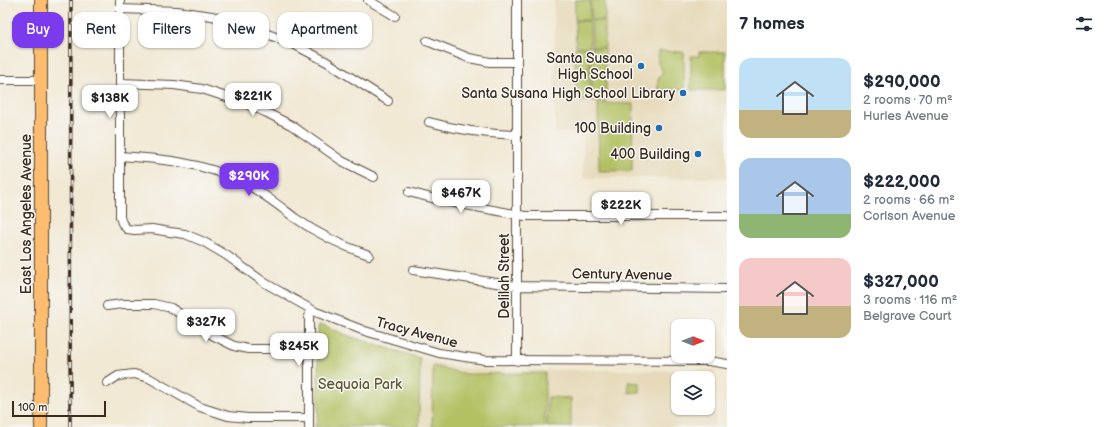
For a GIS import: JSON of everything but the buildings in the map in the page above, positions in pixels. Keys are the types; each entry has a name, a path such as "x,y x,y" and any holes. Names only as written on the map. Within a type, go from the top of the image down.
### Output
{"main road":[{"name":"East Los Angeles Avenue","path":"41,0 41,427"}],"street":[{"path":"120,0 120,156 178,161 227,175 258,191 297,219 320,233 345,247 369,255"},
{"path":"368,0 395,16"},
{"name":"Delilah Street","path":"517,0 517,361"},
{"path":"121,9 177,10 212,16 264,33 295,45 327,62 388,102"},
{"path":"427,41 469,58 490,62 517,62"},
{"path":"0,80 40,80"},
{"path":"120,83 174,85 202,89 245,103 291,126 342,161 374,177"},
{"path":"429,122 487,134 517,135"},
{"name":"Tracy Avenue","path":"120,156 120,218 127,229 152,229 185,234 204,242 226,255 265,283 310,309 365,331 440,353 485,360 709,361 727,364"},
{"path":"409,192 439,200 525,216 727,216"},
{"name":"Century Avenue","path":"413,270 516,286 727,289"},
{"path":"107,306 122,304 154,304 171,308 214,336 234,346 248,349 309,349"},
{"path":"107,383 118,376 134,374 149,378 200,407 220,414 309,423 310,309"}],"shaded area":[{"name":"Santa Susana High School","path":"554,0 727,0 727,178 583,178 583,132 555,133"},
{"path":"420,358 456,367 483,370 715,370 671,371 671,415 715,415 715,427 419,427"}],"green space":[{"path":"575,0 590,0 590,20 575,20"},
{"path":"591,0 605,0 605,20 591,20"},
{"path":"575,21 590,21 590,47 576,47"},
{"path":"592,21 605,21 605,47 592,47"},
{"path":"575,48 589,48 590,74 575,74"},
{"path":"591,48 605,48 605,74 591,74"},
{"path":"658,51 684,53 683,90 658,90 658,79 662,71 658,64"},
{"path":"699,52 725,52 725,90 691,90 691,56 699,56"},
{"path":"576,75 590,75 590,101 576,101"},
{"path":"592,75 606,75 606,101 592,101"},
{"path":"598,103 633,104 632,171 599,171"},
{"name":"Sequoia Park","path":"319,325 324,325 349,336 420,358 419,427 315,427 318,415"},
{"path":"433,366 466,374 545,373 545,427 432,427"},
{"path":"628,382 640,383 640,392 629,393"},
{"path":"548,397 571,398 571,427 547,427"}],"railway":[{"path":"70,427 71,0"}],"place":[{"name":"Santa Susana High School","path":"641,66"},
{"name":"Santa Susana High School Library","path":"683,93"},
{"name":"100 Building","path":"659,128"},
{"name":"400 Building","path":"698,154"}]}
